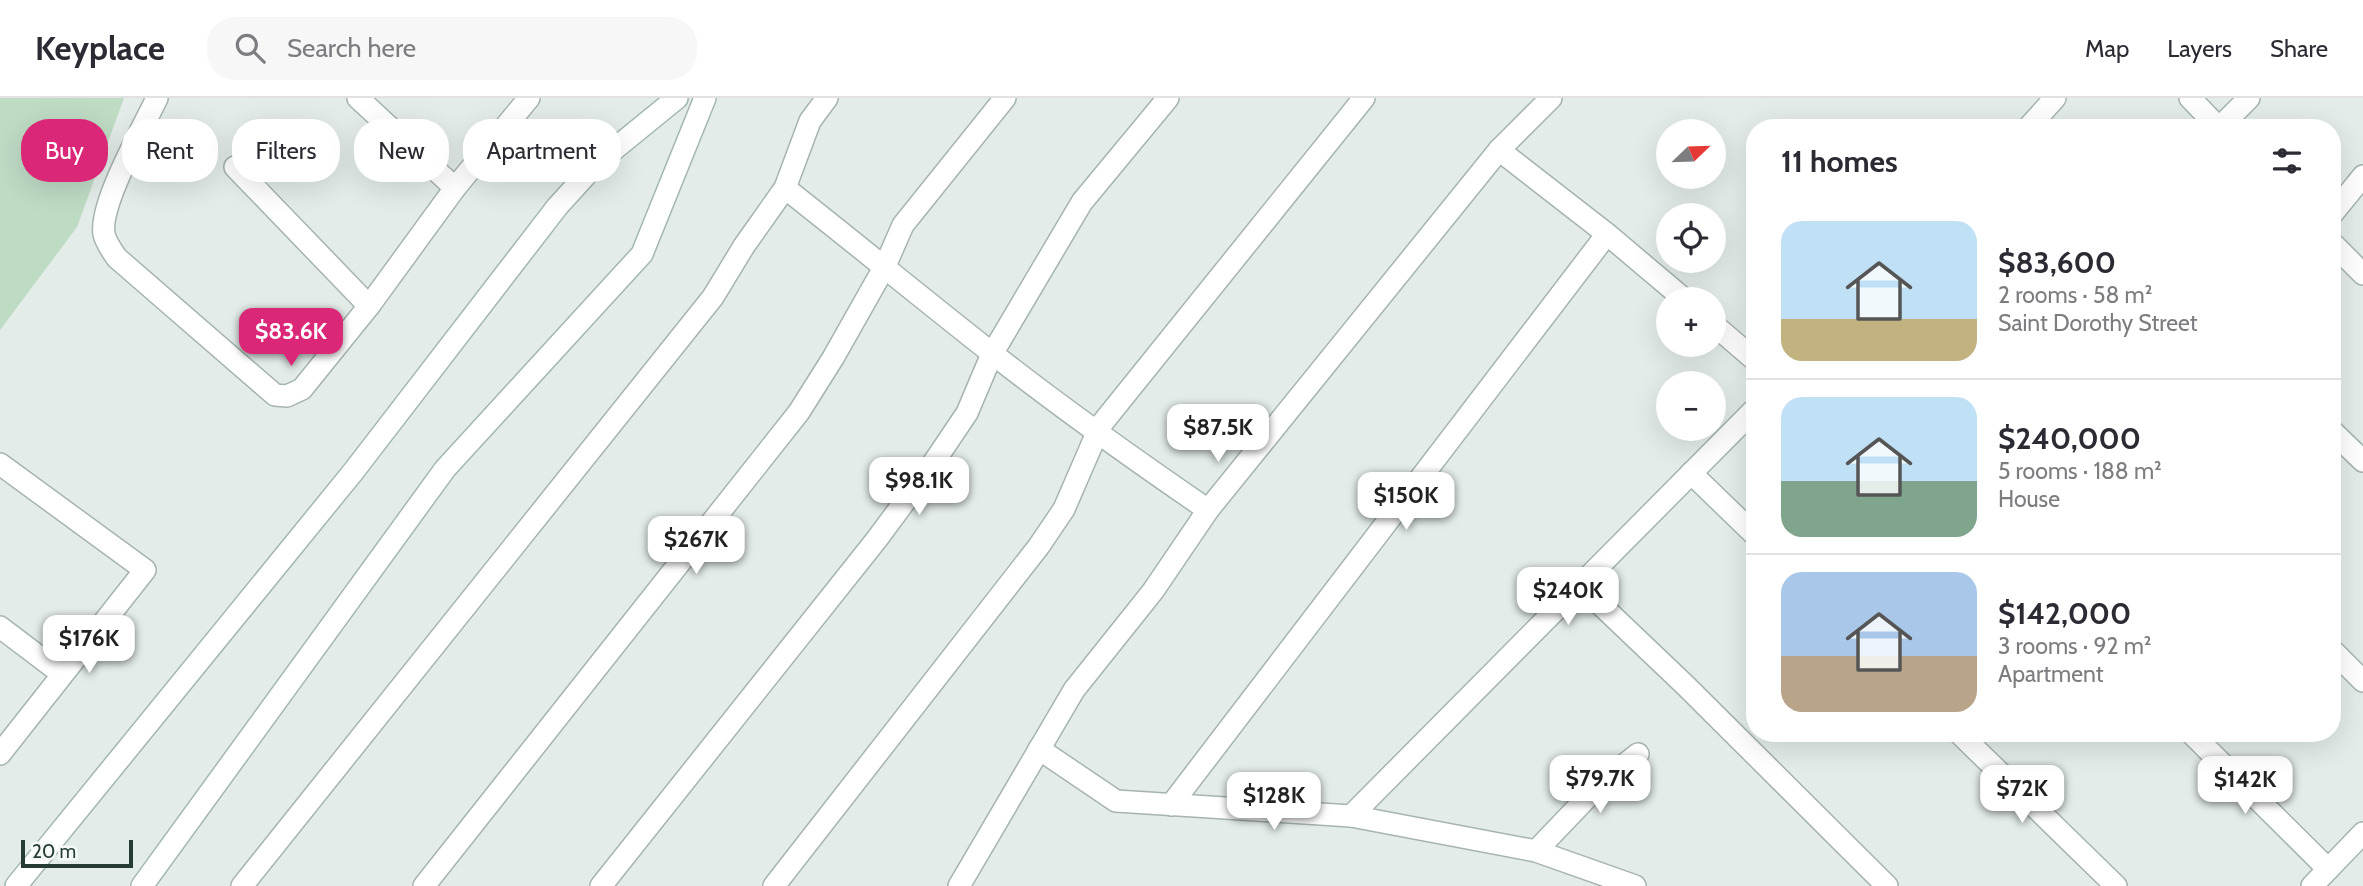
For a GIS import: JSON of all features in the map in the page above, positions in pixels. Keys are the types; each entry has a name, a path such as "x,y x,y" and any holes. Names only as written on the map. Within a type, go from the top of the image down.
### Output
{"street":[{"path":"157,98 108,202 104,234 109,248 117,258 275,396 287,396 302,389 369,306 455,188 529,98"},
{"path":"358,98 455,188"},
{"path":"16,886 353,472 557,207 596,164 677,98"},
{"path":"142,886 445,470 642,254 705,98"},
{"path":"242,886 713,297 744,246 785,188 810,121 827,98"},
{"path":"424,886 799,412 885,266 903,225 1005,98"},
{"path":"601,886 877,539 934,462 967,413 992,354 1083,202 1168,98"},
{"path":"774,886 1039,546 1064,509 1100,426 1364,98"},
{"path":"958,886 1074,690 1153,591 1208,510 1499,150 1552,98"},
{"path":"2036,119 2055,98"},
{"path":"2190,98 2210,119"},
{"path":"2228,119 2249,98"},
{"path":"1499,150 1670,287"},
{"path":"2341,203 2363,176"},
{"path":"249,182 369,306"},
{"path":"785,188 992,354 1097,433 1208,510"},
{"path":"1171,805 1607,234"},
{"path":"2341,252 2363,274"},
{"path":"1726,335 1746,352"},
{"path":"1351,816 1746,418"},
{"path":"2341,440 2363,461"},
{"path":"0,464 145,570 0,754"},
{"path":"1691,473 1746,526"},
{"path":"1580,585 1685,685 1887,886"},
{"path":"0,627 62,674"},
{"path":"2341,659 2363,681"},
{"path":"1968,742 2116,886"},
{"path":"2200,742 2328,869"},
{"path":"1040,750 1116,801 1351,816 1536,851 1635,886"},
{"path":"1536,851 1599,785 1639,754"},
{"path":"2312,886 2363,834"}],"green space":[{"path":"0,98 124,98 108,142 108,119 21,119 21,182 93,182 77,227 0,330"}]}
